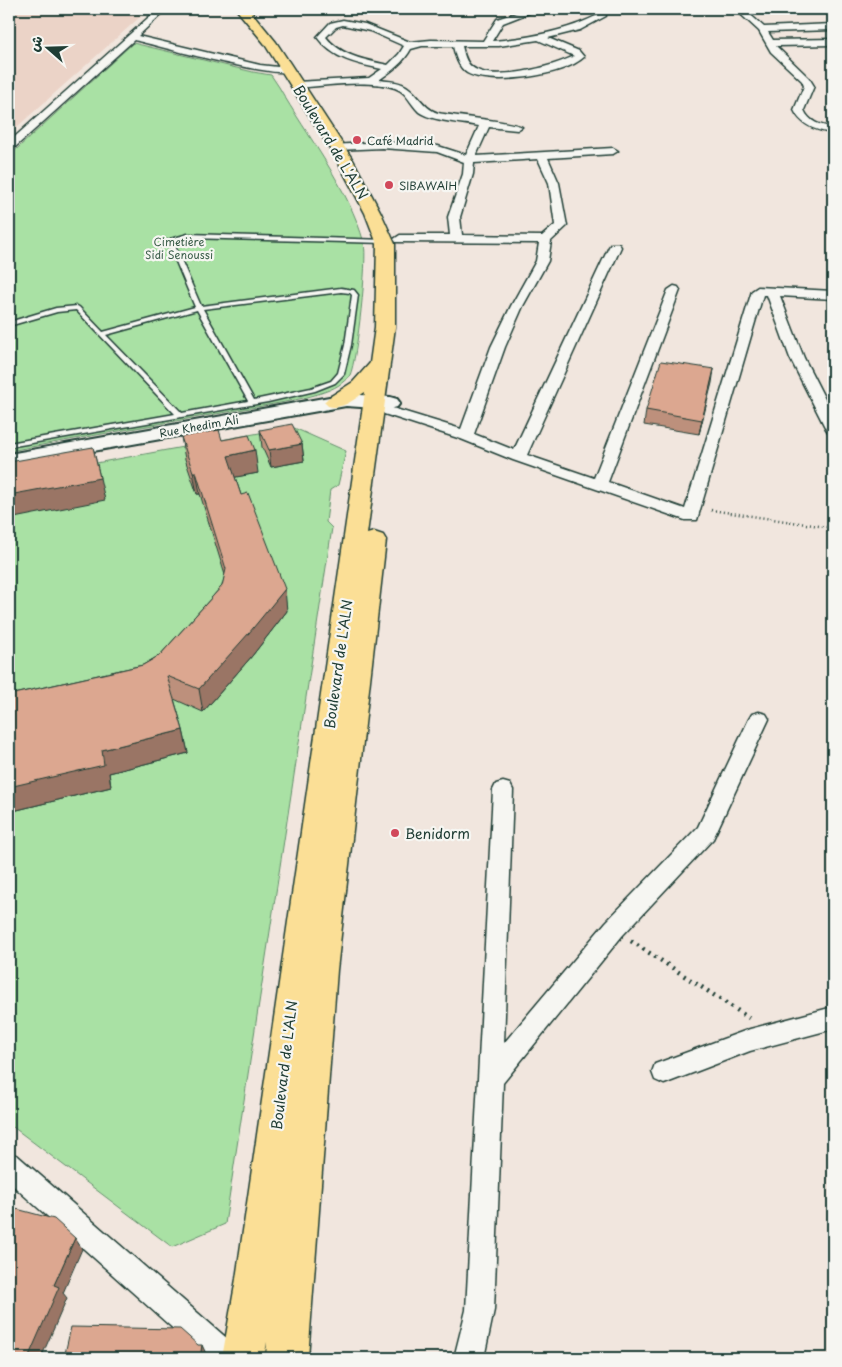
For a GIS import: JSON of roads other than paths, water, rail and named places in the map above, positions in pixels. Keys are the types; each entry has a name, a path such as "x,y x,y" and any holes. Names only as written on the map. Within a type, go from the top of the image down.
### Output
{"main road":[{"name":"Boulevard de L'ALN","path":"242,9 250,15 270,42 383,200"},
{"name":"Boulevard de L'ALN","path":"253,9 264,19 297,80"},
{"name":"Boulevard de L'ALN","path":"243,1358 257,1279 296,971 383,411 400,321 393,235 365,196 343,146"},
{"name":"Boulevard de L'ALN","path":"383,411 380,364 393,235"},
{"path":"335,402 360,386 380,364"},
{"name":"Rue Khedim Ali","path":"9,460 335,402 355,401 383,411"},
{"name":"Rue Khedim Ali","path":"9,470 305,416 333,416 383,411"},
{"name":"Boulevard de L'ALN","path":"287,1358 320,970 374,471"}],"street":[{"path":"9,147 163,9"},
{"path":"486,44 500,21 535,9"},
{"path":"390,68 337,54 329,48 321,37 332,26 346,23 366,28 410,45 422,42 486,44 538,37 582,26 602,16 600,9"},
{"path":"739,9 762,30 774,50 806,80 809,86 799,110 803,118 822,129 833,130"},
{"path":"762,30 833,27"},
{"path":"457,42 461,61 470,71 478,74 519,75 560,67 579,57 576,53 538,37"},
{"path":"132,38 260,68 297,80 372,81 400,86 416,100 423,110 435,115 485,124 517,127"},
{"path":"770,43 833,42"},
{"path":"372,81 403,56 410,45"},
{"path":"456,238 454,217 468,174 469,160 485,124"},
{"path":"343,146 382,145 438,149 469,160 613,151"},
{"path":"466,436 498,348 517,306 542,261 545,240 561,226 554,183 542,156"},
{"path":"393,235 545,240"},
{"path":"518,457 615,247"},
{"path":"599,485 674,290"},
{"path":"383,411 466,436 518,457 691,516 758,291 830,298"},
{"path":"772,292 797,358 833,430"},
{"path":"490,1079 551,1003 614,930 706,833 759,719"},
{"path":"469,1358 480,1310 503,790"},
{"path":"664,1072 750,1040 833,1018"},
{"path":"9,1165 228,1358"}],"lane":[{"path":"252,403 198,308 170,240 188,236 393,235"},
{"path":"9,445 252,403 313,390 333,382 342,374 354,293 349,290 341,290 198,308 102,334"},
{"path":"9,324 56,310 73,307 80,310 180,415"}],"place":[{"name":"Café Madrid","path":"357,140"},
{"name":"SIBAWAIH","path":"389,185"},
{"name":"Benidorm","path":"395,833"}],"park label":[{"name":"Cimetière Sidi Senoussi","path":"179,247"}]}
